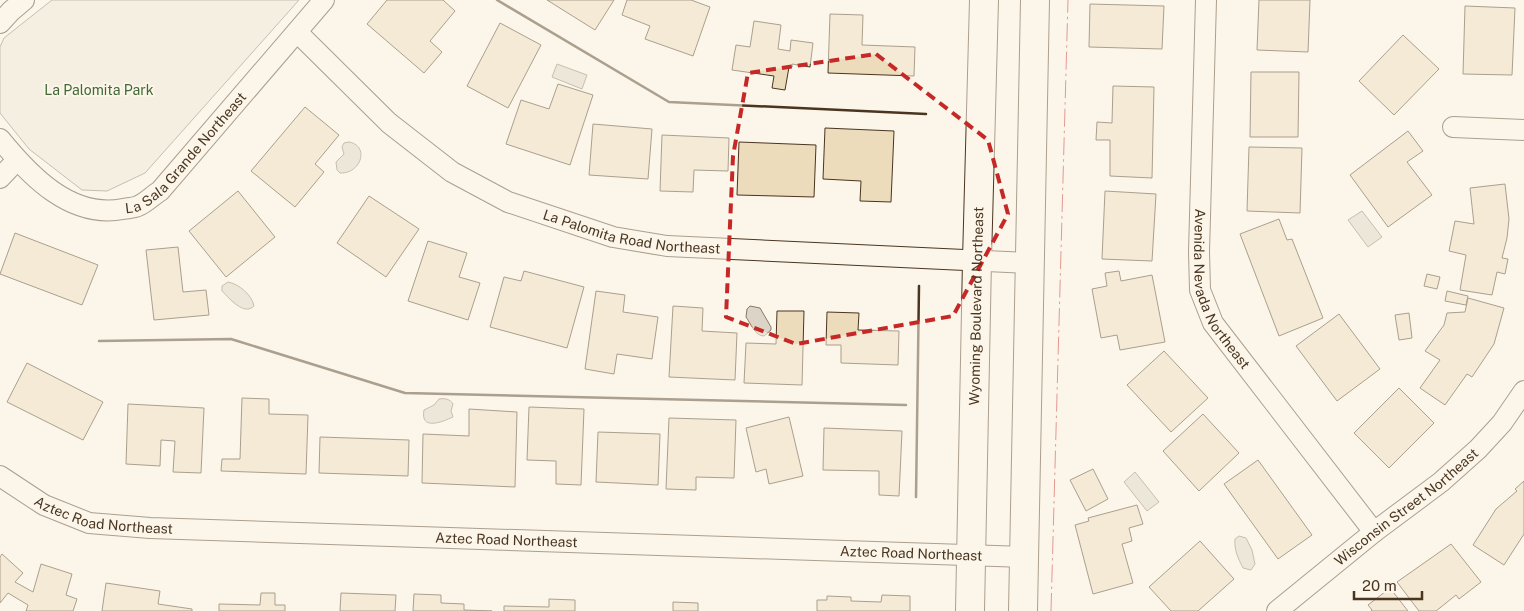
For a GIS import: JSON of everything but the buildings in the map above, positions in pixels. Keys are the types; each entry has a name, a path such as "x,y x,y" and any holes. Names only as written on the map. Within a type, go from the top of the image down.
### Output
{"main road":[{"name":"Wyoming Boulevard Northeast","path":"970,611 984,0"},
{"path":"1022,611 1035,0"}],"street":[{"path":"0,23 24,0"},
{"name":"La Sala Grande Northeast","path":"0,139 17,160 48,188 77,206 109,212 139,206 160,190 324,0"},
{"name":"Avenida Nevada Northeast","path":"1206,0 1199,252 1200,290 1213,324 1374,532"},
{"name":"La Palomita Road Northeast","path":"297,32 389,123 452,172 508,202 605,234 667,246 1030,263"},
{"path":"1453,127 1524,130"},
{"path":"0,178 17,160"},
{"name":"Wisconsin Street Northeast","path":"1277,611 1374,532 1441,482 1478,449 1502,423 1524,392"},
{"name":"Aztec Road Northeast","path":"0,476 44,505 89,523 150,528 1024,557"}],"highlighted area":[{"path":"876,54 988,140 1008,214 953,316 796,344 726,317 733,156 748,73"}],"green space":[{"name":"La Palomita Park","path":"52,0 299,0 145,173 107,191 82,190 29,149 0,113 0,47 4,38"}],"shaded area":[{"path":"557,64 587,75 582,89 552,77"},
{"path":"349,142 356,145 359,149 360,159 358,165 353,169 340,173 337,170 336,162 344,154 342,147 344,143"},
{"path":"1362,211 1382,237 1368,247 1348,220"},
{"path":"228,282 244,291 251,298 254,306 246,309 233,302 222,291 222,286"},
{"path":"750,306 760,308 771,327 771,330 764,336 756,332 746,317 747,309"},
{"path":"439,399 447,399 452,402 451,411 453,417 438,423 425,421 424,410 434,405"},
{"path":"1135,472 1159,502 1147,511 1124,482"},
{"path":"1239,536 1246,538 1252,550 1255,564 1251,570 1243,568 1237,554 1235,539"}],"wall":[{"path":"497,0 669,102 926,114"},
{"path":"916,497 919,286"},
{"path":"99,341 231,339 405,393 906,405"}],"power":[{"path":"1051,611 1068,0"}]}
